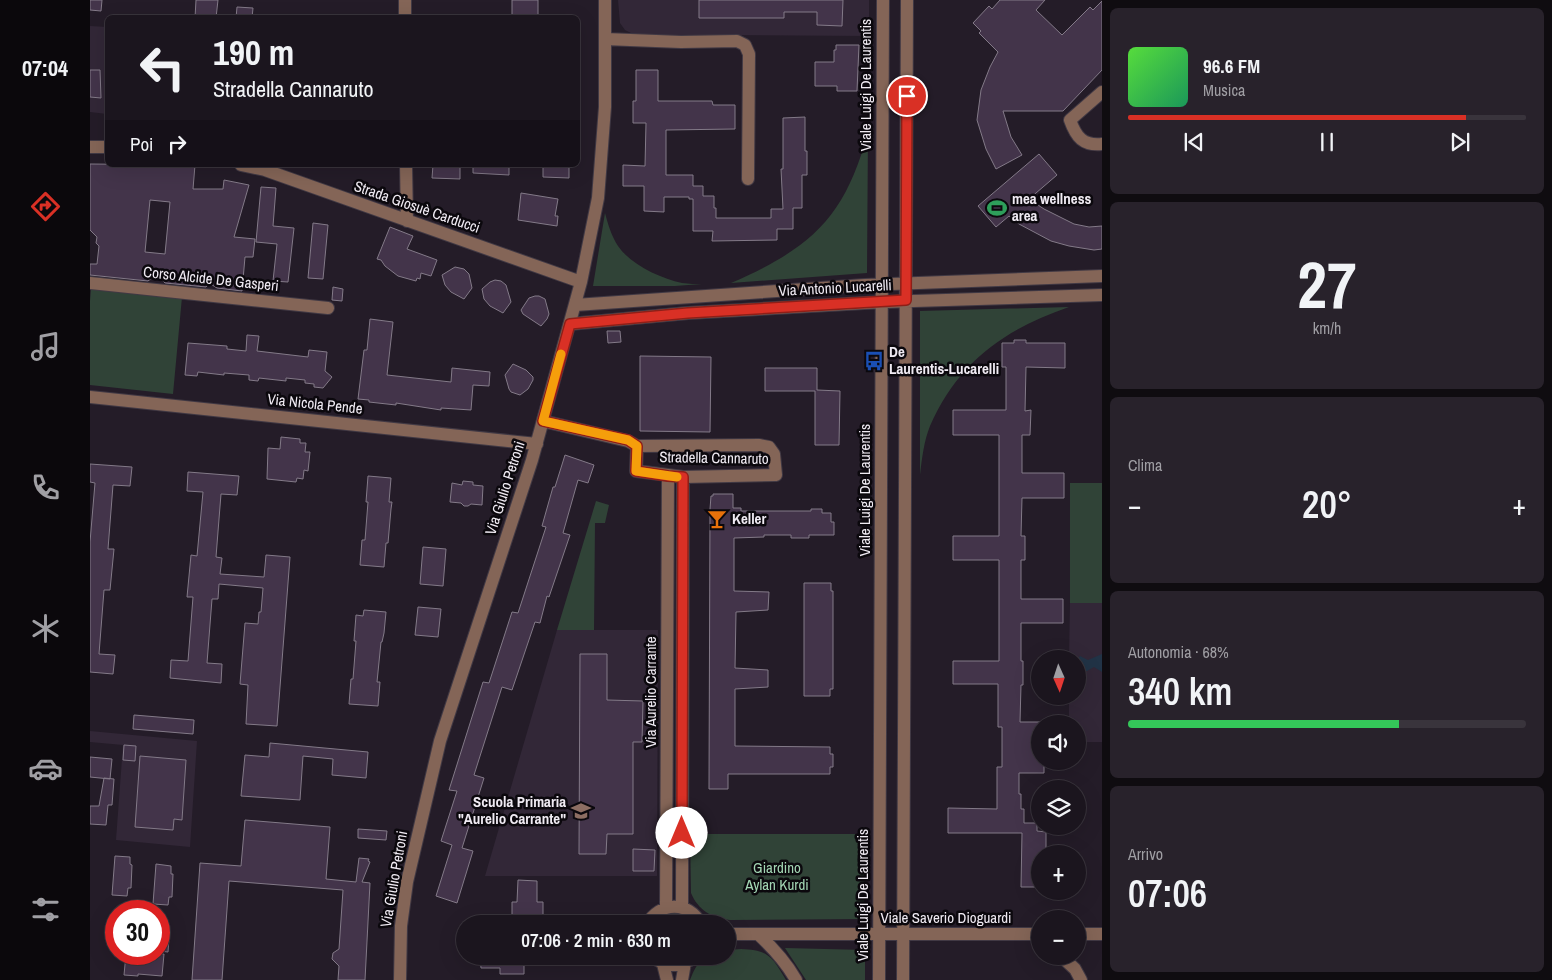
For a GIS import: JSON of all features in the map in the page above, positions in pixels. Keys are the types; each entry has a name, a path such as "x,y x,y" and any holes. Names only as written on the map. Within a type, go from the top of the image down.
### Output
{"street":[{"path":"405,0 405,15"},
{"name":"Via Giulio Petroni","path":"400,980 401,926 405,894 440,741 536,444 581,282 598,198 605,108 604,0"},
{"name":"Viale Luigi De Laurentis","path":"879,980 883,0"},
{"path":"903,980 907,0"},
{"path":"605,38 681,42 737,41 745,45 749,54 748,179"},
{"path":"1102,92 1070,120 1074,130 1083,142 1093,145 1102,144"},
{"path":"90,147 105,148"},
{"name":"Strada Giosuè Carducci","path":"251,167 265,170 581,282"},
{"path":"406,167 407,221"},
{"name":"Via Antonio Lucarelli","path":"575,305 882,284 1102,276"},
{"name":"Corso Alcide De Gasperi","path":"90,282 328,308"},
{"name":"Via Antonio Lucarelli","path":"570,324 688,313 906,300 1102,295"},
{"name":"Via Nicola Pende","path":"90,397 536,444"},
{"name":"Stradella Cannaruto","path":"543,421 628,440 637,446 759,445 769,447 774,454 776,475 683,477 636,471 637,446"},
{"name":"Via Aurelio Carrante","path":"666,907 668,476"},
{"name":"Via Aurelio Carrante","path":"682,908 683,477"},
{"path":"653,915 666,907 674,906 695,915"},
{"name":"Viale Saverio Dioguardi","path":"736,934 1031,936"},
{"path":"758,934 790,968 796,980"},
{"path":"1086,934 1102,934"},
{"path":"660,965 667,980"},
{"path":"682,980 688,965"},
{"path":"1071,965 1081,980"}],"shaded area":[{"path":"618,0 869,0 869,36 678,36 633,34 625,30 620,23"},
{"path":"90,26 105,27 105,114 90,112"},
{"path":"1070,603 1102,603 1102,742 1086,742 1086,715 1069,715 1069,705 1086,705 1086,650 1069,650"},
{"name":"Scuola Primaria \"Aurelio Carrante\"","path":"557,630 658,630 657,876 485,876"},
{"path":"90,731 197,741 190,847 116,840 123,745 90,742"}],"green space":[{"path":"868,132 867,273 731,283 783,257 821,227 836,208 848,187 859,162"},
{"path":"605,213 610,230 618,246 638,265 665,278 682,283 702,284 675,286 593,286"},
{"path":"91,288 182,297 173,394 90,385"},
{"path":"1069,307 1024,326 1004,337 969,366 941,403 930,426 922,456 920,475 920,311"},
{"path":"1070,483 1102,483 1102,603 1070,603"},
{"path":"596,501 609,505 605,523 595,523 594,630 557,630"},
{"name":"Giardino Aylan Kurdi","path":"690,834 865,834 864,919 736,920 736,915 712,915 706,912 691,893"},
{"path":"673,912 687,915 664,915"},
{"path":"785,948 865,950 865,980 806,980"},
{"path":"736,949 758,951 769,956 786,980 690,980 698,965 736,965"}],"water":[{"path":"1102,654 1102,672 1094,667 1086,671 1086,659 1088,660"}],"building":[{"path":"90,0 102,0 101,11 90,10"},
{"path":"196,0 218,0 216,15 195,15"},
{"path":"512,0 538,0 538,15 512,15"},
{"path":"699,0 843,0 842,26 817,25 817,12 784,12 784,18 699,18"},
{"path":"1000,0 1045,0 1036,10 1062,35 1090,7 1093,10 1102,1 1102,70 1063,111 1003,111 1011,137 1022,155 996,169 986,149 977,120 981,90 998,52 979,33 981,31 973,23 989,6 992,9"},
{"path":"237,7 253,8 252,15 236,15"},
{"path":"836,45 859,45 857,91 837,91 837,86 815,86 815,62 834,62"},
{"path":"90,70 100,70 101,98 90,97"},
{"path":"636,70 658,70 658,101 712,101 713,105 735,105 735,129 666,130 666,175 693,175 693,186 703,186 703,196 714,196 716,218 771,218 771,209 783,209 781,169 783,169 783,118 805,117 807,175 802,175 802,208 793,208 793,229 777,229 777,240 712,241 713,231 693,231 693,199 689,199 689,197 664,197 664,212 644,211 644,186 623,186 623,165 645,166 646,123 633,123 633,101 636,101"},
{"path":"1039,154 1057,175 1029,199 1074,224 1089,227 1102,226 1102,249 1094,250 1051,241 1019,224 1009,216 996,227 978,206"},
{"path":"90,164 105,164 105,167 195,167 193,189 223,189 224,180 249,185 234,237 255,239 253,257 245,257 242,291 217,288 209,283 206,287 165,283 157,274 148,281 90,275 90,264 97,264 99,246 96,243 97,237 90,230","holes":["150,200 170,202 165,254 145,252"]},
{"path":"433,167 460,167 460,179 432,178"},
{"path":"473,167 509,167 509,175 473,173"},
{"path":"543,167 569,167 569,178 543,177"},
{"path":"261,187 276,188 273,226 294,228 288,282 273,281 277,244 256,242"},
{"path":"521,193 558,199 555,216 558,216 557,226 518,220"},
{"path":"313,223 328,225 323,279 308,278"},
{"path":"390,227 413,236 407,249 437,260 431,276 421,273 420,279 417,278 416,281 398,276 385,266 381,260 377,259"},
{"path":"455,267 464,269 469,274 472,288 464,299 451,292 445,285 442,275"},
{"path":"495,280 501,281 506,285 511,302 503,313 490,306 484,299 482,289"},
{"path":"333,287 343,289 342,301 332,300"},
{"path":"535,296 545,299 549,314 541,326 523,314 521,310 529,298"},
{"path":"370,319 393,322 387,375 451,382 452,368 490,372 489,386 473,385 471,410 441,408 441,410 396,403 396,405 369,402 369,400 358,399 364,350 367,350"},
{"path":"607,331 620,331 621,342 608,343"},
{"path":"247,335 259,336 257,351 308,357 309,350 327,352 325,371 332,377 323,388 305,383 305,380 286,378 286,381 259,378 258,381 249,380 249,375 198,372 197,376 185,375 188,343 227,346 227,349 246,351"},
{"path":"1014,340 1026,340 1026,343 1065,343 1065,368 1026,367 1025,411 1031,410 1030,435 1022,435 1022,473 1064,473 1064,498 1022,498 1021,536 1025,536 1025,560 1021,560 1021,599 1063,599 1063,623 1021,623 1023,685 1021,685 1020,722 1031,722 1031,770 1044,770 1044,773 1019,773 1019,794 1021,794 1021,809 1024,809 1024,823 1031,823 1031,835 1046,835 1046,845 1031,845 1031,887 1021,887 1022,833 948,833 948,808 997,809 997,767 1002,767 1002,727 998,727 998,684 953,684 953,661 999,661 999,560 953,560 953,536 999,536 999,435 953,435 953,410 1006,410 1006,367 1002,367 1002,343 1014,343"},
{"path":"640,356 711,357 710,432 640,431"},
{"path":"513,364 526,370 533,377 528,389 520,395 511,392 505,375"},
{"path":"765,368 817,368 817,390 840,391 839,445 815,445 815,391 765,391"},
{"path":"281,437 300,439 300,443 306,443 305,452 310,452 308,471 304,470 303,479 297,478 296,482 267,479 268,448 280,449"},
{"path":"565,455 594,465 588,483 578,480 563,533 570,535 549,597 547,596 540,623 535,622 512,690 502,687 474,775 484,778 462,848 473,851 457,903 436,896 452,845 441,841 457,791 449,790 483,682 489,683 512,612 518,613 546,527 542,526 553,487 555,487"},
{"path":"90,464 132,467 130,486 113,485 108,549 114,549 110,590 104,590 99,654 115,655 113,674 90,672 90,542 95,483 90,482"},
{"path":"188,472 239,476 237,495 221,494 216,557 222,558 220,574 264,577 266,555 290,557 277,726 246,724 248,685 240,684 245,623 258,624 263,588 219,584 218,599 212,599 207,663 222,664 221,683 170,678 171,660 188,661 193,597 187,597 191,555 197,556 203,492 187,491"},
{"path":"368,476 391,478 389,502 392,502 384,567 360,565 362,540 365,540"},
{"path":"463,481 483,486 482,505 471,504 464,506 461,503 450,502 452,483 462,485"},
{"path":"713,494 733,494 733,508 741,508 741,511 811,511 811,509 822,509 822,513 831,513 831,522 834,522 834,535 809,535 809,538 791,538 791,535 764,535 764,537 734,538 734,591 769,592 768,610 736,612 735,668 768,670 768,687 735,689 735,746 830,747 830,754 833,754 833,767 830,767 830,774 728,774 728,789 709,789 710,509 711,496"},
{"path":"423,547 446,549 443,586 420,584"},
{"path":"804,583 831,583 831,591 833,591 833,689 830,689 830,696 804,696"},
{"path":"418,607 441,609 438,637 415,635"},
{"path":"364,610 386,612 377,682 380,682 378,706 349,704 356,641 354,641 356,615 363,616"},
{"path":"580,654 607,654 607,700 643,701 642,742 633,742 633,834 607,834 606,854 579,854"},
{"path":"134,715 194,720 193,734 133,729"},
{"path":"270,743 368,752 366,778 332,775 333,759 303,756 300,800 241,796 245,755 269,757"},
{"path":"124,745 136,746 135,761 123,760"},
{"path":"140,756 186,760 182,820 174,819 173,830 135,827"},
{"path":"90,757 112,759 110,779 90,777"},
{"path":"104,778 114,779 112,805 108,805 106,825 90,824 90,806 99,806"},
{"path":"245,820 330,827 326,879 356,882 359,858 369,859 368,861 370,862 362,882 370,883 365,980 338,980 339,966 332,959 333,953 339,949 343,890 229,881 222,980 192,980 200,863 241,866"},
{"path":"358,829 387,831 386,840 358,838"},
{"path":"633,849 655,850 654,871 633,871"},
{"path":"115,856 130,857 130,864 132,865 131,888 128,888 127,896 112,895"},
{"path":"156,864 171,866 171,874 173,874 172,897 169,897 169,900 153,900"},
{"path":"518,880 537,881 537,902 543,902 543,915 512,915 512,902 517,902"},
{"path":"125,965 163,965 162,976 124,975"},
{"path":"481,965 524,965 524,974 500,974 500,968 481,968"}],"slow traffic":[{"path":"561,354 543,421 628,440 637,446 636,471 677,477"}],"place":[{"name":"mea wellness area","path":"997,208"},
{"name":"De Laurentis-Lucarelli","path":"874,361"},
{"name":"Keller","path":"717,519"},
{"name":"Scuola Primaria \"Aurelio Carrante\"","path":"581,811"}],"route":[{"path":"682,833 683,477 636,471 637,446 628,440 543,421 570,324 688,313 906,300 907,96"}]}
